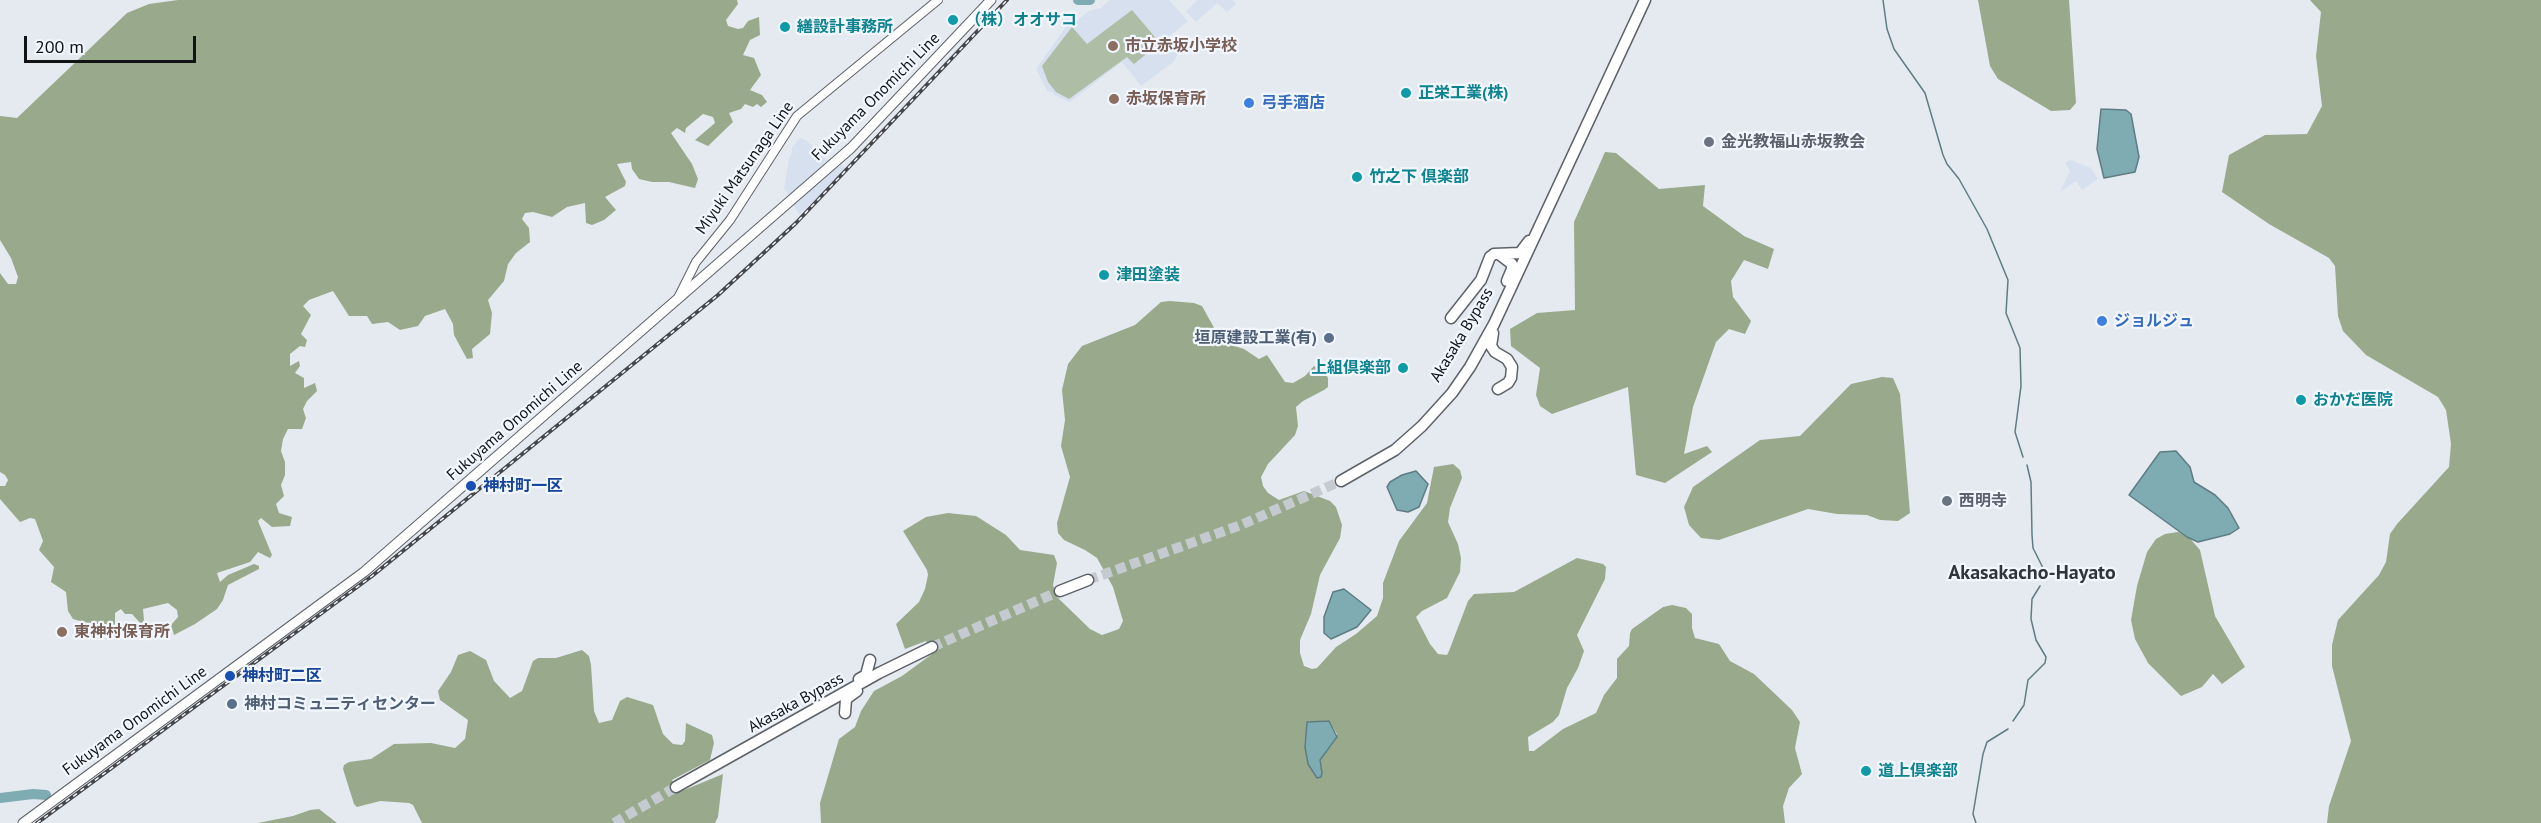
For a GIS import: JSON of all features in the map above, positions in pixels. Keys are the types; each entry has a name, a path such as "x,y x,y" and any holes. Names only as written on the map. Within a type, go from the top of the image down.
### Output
{"highway":[{"name":"Akasaka Bypass","path":"1421,424 1458,377 1491,321 1643,0"},
{"name":"Akasaka Bypass","path":"1393,448 1452,393 1470,367 1494,324 1643,0"},
{"path":"1451,318 1481,280 1490,256 1520,253 1531,239"},
{"path":"1491,321 1512,269 1512,264 1499,254"},
{"path":"1498,389 1508,383 1512,372 1507,359 1495,352 1491,346 1491,338 1518,280 1523,263"},
{"path":"1470,367 1483,353 1495,352"},
{"path":"1060,591 1088,580"},
{"name":"Akasaka Bypass","path":"676,787 932,647"},
{"path":"821,707 835,705 845,713 846,699 850,694 896,669 914,656"},
{"path":"821,707 841,689 866,675 870,660 876,667 894,666"}],"main road":[{"name":"Miyuki Matsunaga Line","path":"677,300 696,262 730,220 797,116 938,0"},
{"name":"Fukuyama Onomichi Line","path":"23,823 364,572 850,148 992,0"}],"shaded area":[{"name":"市立赤坂小学校","path":"1110,0 1169,0 1188,21 1167,38 1179,53 1173,62 1141,86 1122,62 1070,102 1054,95 1053,92 1048,92 1036,69 1068,24 1071,26 1089,11 1101,8"},
{"path":"1198,0 1233,0 1236,4 1227,12 1217,3 1196,22 1186,11"},
{"path":"800,138 806,140 827,161 790,195 784,189 789,159 792,147"},
{"path":"2070,160 2091,168 2098,179 2082,190 2076,181 2060,192 2070,171 2065,163"},
{"path":"840,163 846,169 799,215 793,204"}],"green space":[{"path":"178,0 737,0 738,4 726,20 728,26 743,28 748,21 759,17 760,35 750,40 743,55 754,58 761,75 750,90 762,95 767,102 761,107 757,104 753,107 745,104 741,109 729,113 733,122 708,146 695,140 715,123 713,117 703,114 686,128 685,133 677,128 671,133 692,164 698,179 695,188 639,179 632,169 631,162 617,164 626,182 625,186 605,197 616,210 604,220 592,225 586,223 585,203 567,207 552,217 533,212 525,213 522,219 529,228 530,242 516,253 508,264 504,281 488,300 492,313 490,334 472,349 473,358 467,359 454,335 453,324 445,309 425,316 418,326 400,330 388,322 372,324 367,316 349,316 333,291 309,300 303,306 311,315 301,334 307,340 305,347 300,346 290,354 290,366 299,361 300,366 295,373 304,378 304,388 315,383 317,391 303,409 306,418 302,429 288,429 283,439 281,451 285,462 285,475 281,485 284,496 276,504 279,513 292,517 290,526 272,527 261,518 258,521 272,555 270,558 258,552 250,562 217,573 220,582 228,575 254,564 259,566 259,569 228,585 217,609 174,635 171,625 178,617 177,610 168,603 143,609 144,620 141,624 132,614 125,614 121,609 115,613 115,627 95,631 87,623 73,619 68,611 66,592 51,582 54,567 39,550 43,541 35,519 30,518 20,522 0,499 0,486 5,486 8,480 0,472 0,273 8,284 16,284 18,277 11,258 0,240 0,116 17,118 127,13 149,4"},
{"path":"1978,0 2069,0 2076,103 2070,110 2051,111 1998,79 1990,66"},
{"path":"2310,0 2541,0 2541,823 2327,823 2329,806 2351,741 2332,666 2332,645 2338,620 2379,575 2386,562 2390,534 2397,524 2449,467 2451,444 2446,410 2438,397 2366,355 2343,331 2338,316 2335,266 2329,258 2269,224 2222,192 2229,155 2265,135 2307,134 2322,106 2316,56 2321,12"},
{"path":"1132,10 1160,43 1134,64 1127,57 1069,99 1056,92 1048,82 1042,66 1072,27 1087,44"},
{"path":"1605,152 1616,153 1659,189 1705,185 1703,206 1744,236 1774,249 1768,269 1744,260 1731,281 1733,297 1751,321 1745,334 1729,329 1716,342 1693,407 1684,454 1707,446 1712,452 1665,483 1636,475 1628,387 1552,414 1540,406 1536,395 1540,368 1511,346 1510,329 1537,313 1575,310 1574,222"},
{"path":"1161,302 1194,303 1202,306 1222,342 1244,349 1259,359 1267,355 1285,382 1293,383 1305,376 1314,366 1323,370 1328,378 1328,387 1296,407 1298,426 1295,435 1268,464 1261,477 1268,493 1279,500 1304,491 1330,501 1336,507 1342,525 1340,538 1320,575 1311,614 1300,640 1300,653 1304,666 1317,668 1336,647 1377,616 1383,598 1383,583 1399,541 1427,503 1434,467 1453,464 1460,470 1462,478 1450,508 1448,522 1458,544 1461,558 1460,572 1447,598 1422,611 1416,617 1438,654 1447,655 1468,601 1474,594 1514,592 1577,558 1603,564 1606,567 1605,579 1577,635 1584,651 1578,668 1567,688 1559,715 1553,722 1528,737 1529,751 1534,751 1563,729 1596,713 1604,695 1617,678 1617,659 1629,646 1632,629 1663,607 1672,605 1686,608 1692,614 1695,638 1719,644 1730,661 1754,674 1792,710 1800,722 1795,748 1802,774 1789,788 1783,806 1785,823 821,823 820,803 839,739 855,727 861,711 874,691 902,676 932,654 926,641 905,649 896,624 919,602 928,575 903,531 926,517 948,513 976,516 1006,535 1020,550 1054,555 1057,563 1053,585 1057,597 1090,629 1102,635 1119,629 1123,621 1113,587 1097,558 1064,540 1058,533 1057,523 1070,477 1061,446 1065,420 1062,390 1068,364 1082,346 1135,325","holes":["1329,721 1337,734 1335,741 1320,760 1317,778 1308,764 1305,747 1307,722"]},
{"path":"1882,377 1893,378 1900,394 1910,513 1898,521 1880,520 1867,515 1837,514 1808,509 1719,540 1701,538 1689,525 1684,507 1693,487 1760,440 1800,436 1851,384"},
{"path":"2178,532 2187,535 2200,550 2215,616 2245,667 2222,684 2213,674 2202,687 2181,696 2148,663 2135,639 2131,620 2137,586 2147,552 2156,539 2165,534"},
{"path":"582,650 589,656 594,711 599,723 612,720 620,701 627,697 653,705 663,734 673,744 682,745 685,741 686,723 712,735 714,743 710,760 672,780 677,793 723,774 718,817 715,823 422,823 413,805 409,803 380,801 357,807 354,804 343,769 344,765 349,762 371,759 394,744 431,743 455,748 465,739 468,720 440,700 438,691 451,672 458,655 470,651 486,660 494,681 510,698 522,691 533,661 538,658 556,658"},
{"path":"319,809 337,823 258,823 310,810"}],"water":[{"path":"2101,109 2126,110 2131,114 2139,157 2135,172 2104,178 2097,149"},
{"path":"2176,451 2190,467 2194,482 2215,495 2228,508 2239,528 2230,534 2198,542 2187,537 2129,495 2160,452"},
{"path":"1416,471 1428,484 1419,507 1408,512 1397,510 1387,487 1390,482 1402,475"},
{"path":"1344,589 1371,610 1357,627 1331,639 1324,633 1324,617 1333,592"},
{"path":"1329,721 1337,737 1320,760 1322,773 1321,777 1317,778 1308,764 1305,747 1307,722"}],"waterway":[{"path":"1078,0 1090,0"},
{"path":"1883,0 1887,29 1894,49 1925,93 1943,155 1987,229 2008,280 2006,313 2020,348 2021,386 2015,432 2023,457"},
{"path":"2027,465 2031,482 2033,548 2043,568 2043,578"},
{"path":"2013,721 2024,705 2028,680 2045,663 2046,657 2036,640 2031,619 2032,599 2040,586"},
{"path":"1976,823 1973,814 1987,742 2008,729"},
{"path":"0,798 33,794 46,795"}],"tunnel":[{"path":"1088,580 1241,525 1341,481"},
{"path":"932,647 1060,591"},
{"path":"614,823 676,787"}],"railway":[{"path":"37,823 372,576 718,295 796,223 1007,0"}],"place":[{"name":"（株）オオサコ","path":"953,20"},
{"name":"繕設計事務所","path":"785,27"},
{"name":"市立赤坂小学校","path":"1113,46"},
{"name":"正栄工業(株)","path":"1406,93"},
{"name":"赤坂保育所","path":"1114,99"},
{"name":"弓手酒店","path":"1249,103"},
{"name":"金光教福山赤坂教会","path":"1709,142"},
{"name":"竹之下 倶楽部","path":"1357,177"},
{"name":"津田塗装","path":"1104,275"},
{"name":"ジョルジュ","path":"2102,321"},
{"name":"垣原建設工業(有)","path":"1329,338"},
{"name":"上組倶楽部","path":"1403,368"},
{"name":"おかだ医院","path":"2301,400"},
{"name":"神村町一区","path":"471,486"},
{"name":"西明寺","path":"1947,501"},
{"name":"東神村保育所","path":"62,632"},
{"name":"神村町二区","path":"230,676"},
{"name":"神村コミュ二ティセンター","path":"232,704"},
{"name":"道上倶楽部","path":"1866,771"}],"district":[{"name":"Akasakacho-Hayato","path":"2032,573"}]}
